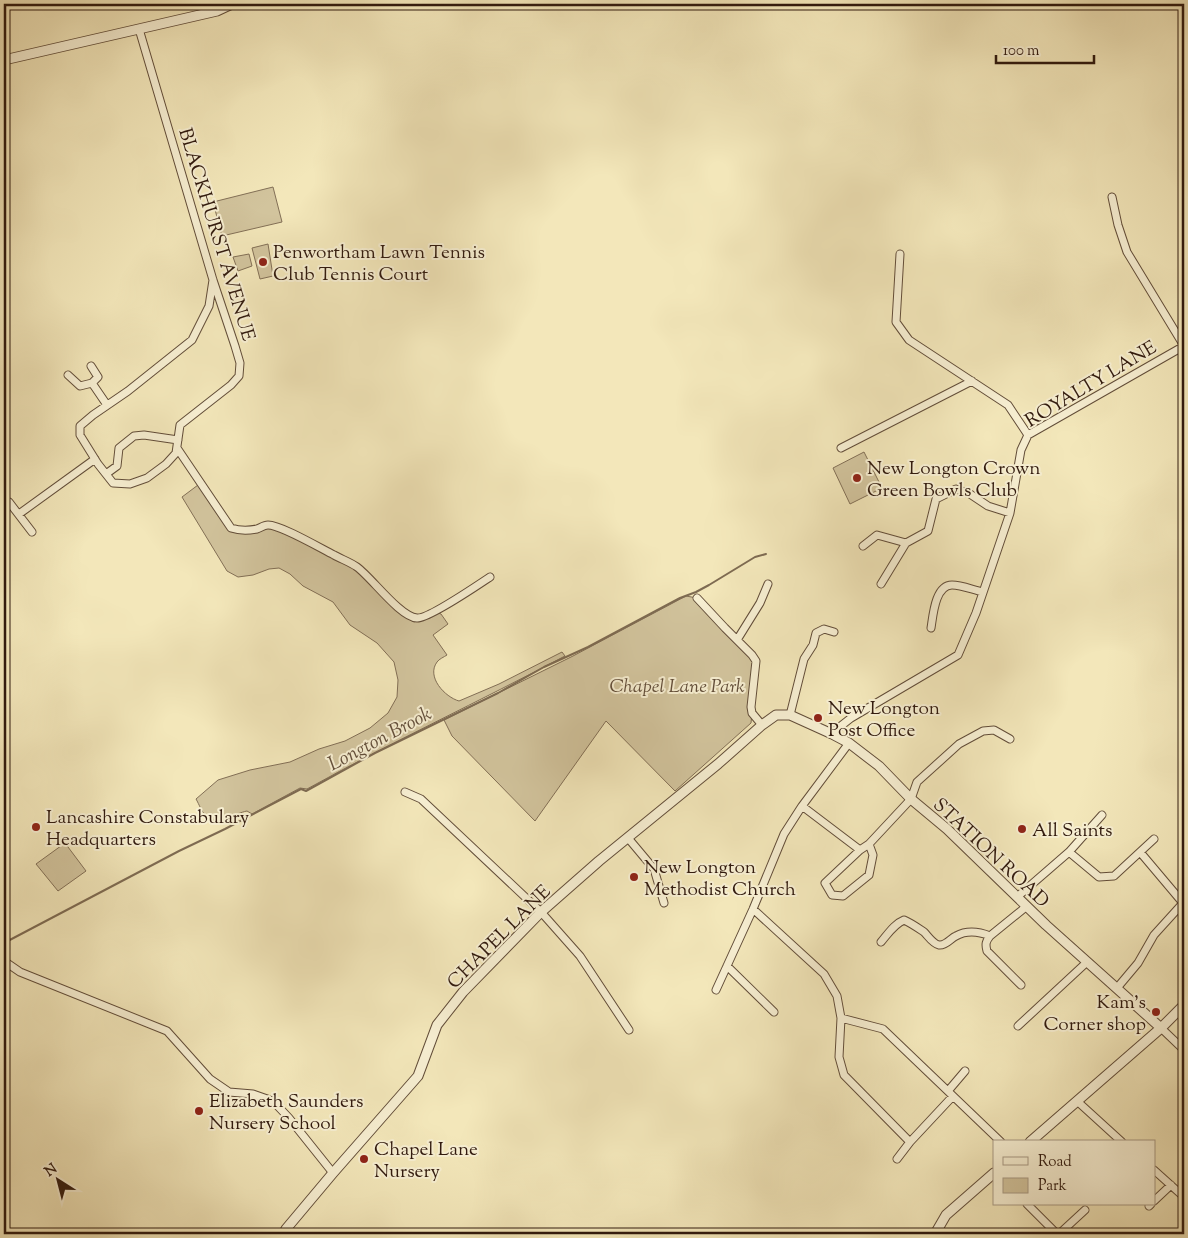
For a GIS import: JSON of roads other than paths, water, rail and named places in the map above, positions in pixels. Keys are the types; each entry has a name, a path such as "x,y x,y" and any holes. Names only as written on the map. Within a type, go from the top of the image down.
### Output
{"street":[{"path":"4,60 217,11 232,4"},
{"name":"BLACKHURST AVENUE","path":"140,29 213,280 240,363 239,376 231,385 180,425 178,440"},
{"path":"1112,197 1126,252 1184,346"},
{"path":"900,254 896,322 909,340 1008,405 1028,434"},
{"path":"106,474 117,466 119,448 134,436 144,435 178,440 176,453 166,464 147,478 130,484 113,483 106,474 95,459 80,435 80,426 192,340 209,306 213,280"},
{"name":"ROYALTY LANE","path":"832,734 851,718 958,655 976,613 1010,513 1021,450 1028,434 1184,346"},
{"path":"68,375 80,386 92,383 98,377 91,366"},
{"path":"841,448 972,381"},
{"path":"92,383 107,405"},
{"path":"176,448 231,528 240,531 267,525 284,529 357,567 398,608 412,617 421,618 490,577"},
{"path":"19,514 95,459"},
{"path":"881,584 906,543 928,531 936,499 956,489 970,494 988,506 1010,513"},
{"path":"9,502 32,532"},
{"path":"863,546 877,535 906,543"},
{"path":"737,640 760,603 768,584"},
{"path":"931,628 934,608 941,590 948,585 954,584 983,592"},
{"path":"698,598 756,661 751,707 752,713 762,725"},
{"path":"790,715 804,659 813,645 816,633 824,629 834,632"},
{"name":"CHAPEL LANE","path":"284,1234 286,1229 333,1173 418,1076 437,1025 463,992 541,912 599,862 718,764 762,725 776,715 790,715"},
{"name":"STATION ROAD","path":"790,715 849,742 879,766 911,799 947,829 1046,925 1160,1028"},
{"path":"869,844 874,855 869,875 843,896 832,896 825,883 869,844 911,799 917,782 960,744 983,731 994,730 1010,739"},
{"path":"716,990 753,909 784,834 849,742"},
{"path":"406,792 421,799 541,912 580,956 629,1030"},
{"path":"802,806 860,850"},
{"path":"1017,897 1069,852 1102,815"},
{"path":"628,838 654,869 664,904"},
{"path":"1069,852 1098,878 1114,876 1154,839"},
{"path":"1117,988 1138,963 1154,935 1183,903 1140,852"},
{"path":"1021,985 987,951 986,941 1027,906"},
{"path":"753,909 824,974 837,996 841,1018 839,1057 844,1075 910,1142"},
{"path":"881,942 901,920 904,920 940,945 945,944 956,935 964,933 980,932 990,936"},
{"path":"4,961 20,972 167,1031 210,1079 230,1092 253,1094 273,1101 333,1173"},
{"path":"1018,1026 1087,962"},
{"path":"727,966 774,1012"},
{"path":"1032,1140 1184,1005"},
{"path":"841,1018 883,1029 1000,1140"},
{"path":"1160,1028 1184,1050"},
{"path":"897,1159 951,1094 965,1071"},
{"path":"1077,1101 1120,1140"},
{"path":"1156,1172 1184,1197"},
{"path":"935,1234 946,1215 993,1174"},
{"path":"1156,1199 1171,1185"},
{"path":"1029,1206 1058,1234 1084,1210"},
{"path":"1044,1234 1051,1228"}],"waterway":[{"name":"Longton Brook","path":"4,943 179,851 301,789 306,791 375,753 498,693 544,667 588,647 680,598 696,592 755,557 766,554"}],"place":[{"name":"Penwortham Lawn Tennis Club Tennis Court","path":"263,262"},
{"name":"New Longton Crown Green Bowls Club","path":"857,478"},
{"name":"New Longton Post Office","path":"818,718"},
{"name":"Lancashire Constabulary Headquarters","path":"36,827"},
{"name":"All Saints","path":"1022,829"},
{"name":"New Longton Methodist Church","path":"634,877"},
{"name":"Kam's Corner shop","path":"1156,1012"},
{"name":"Elizabeth Saunders Nursery School","path":"199,1111"},
{"name":"Chapel Lane Nursery","path":"364,1159"}],"park label":[{"name":"Chapel Lane Park","path":"677,685"}]}
